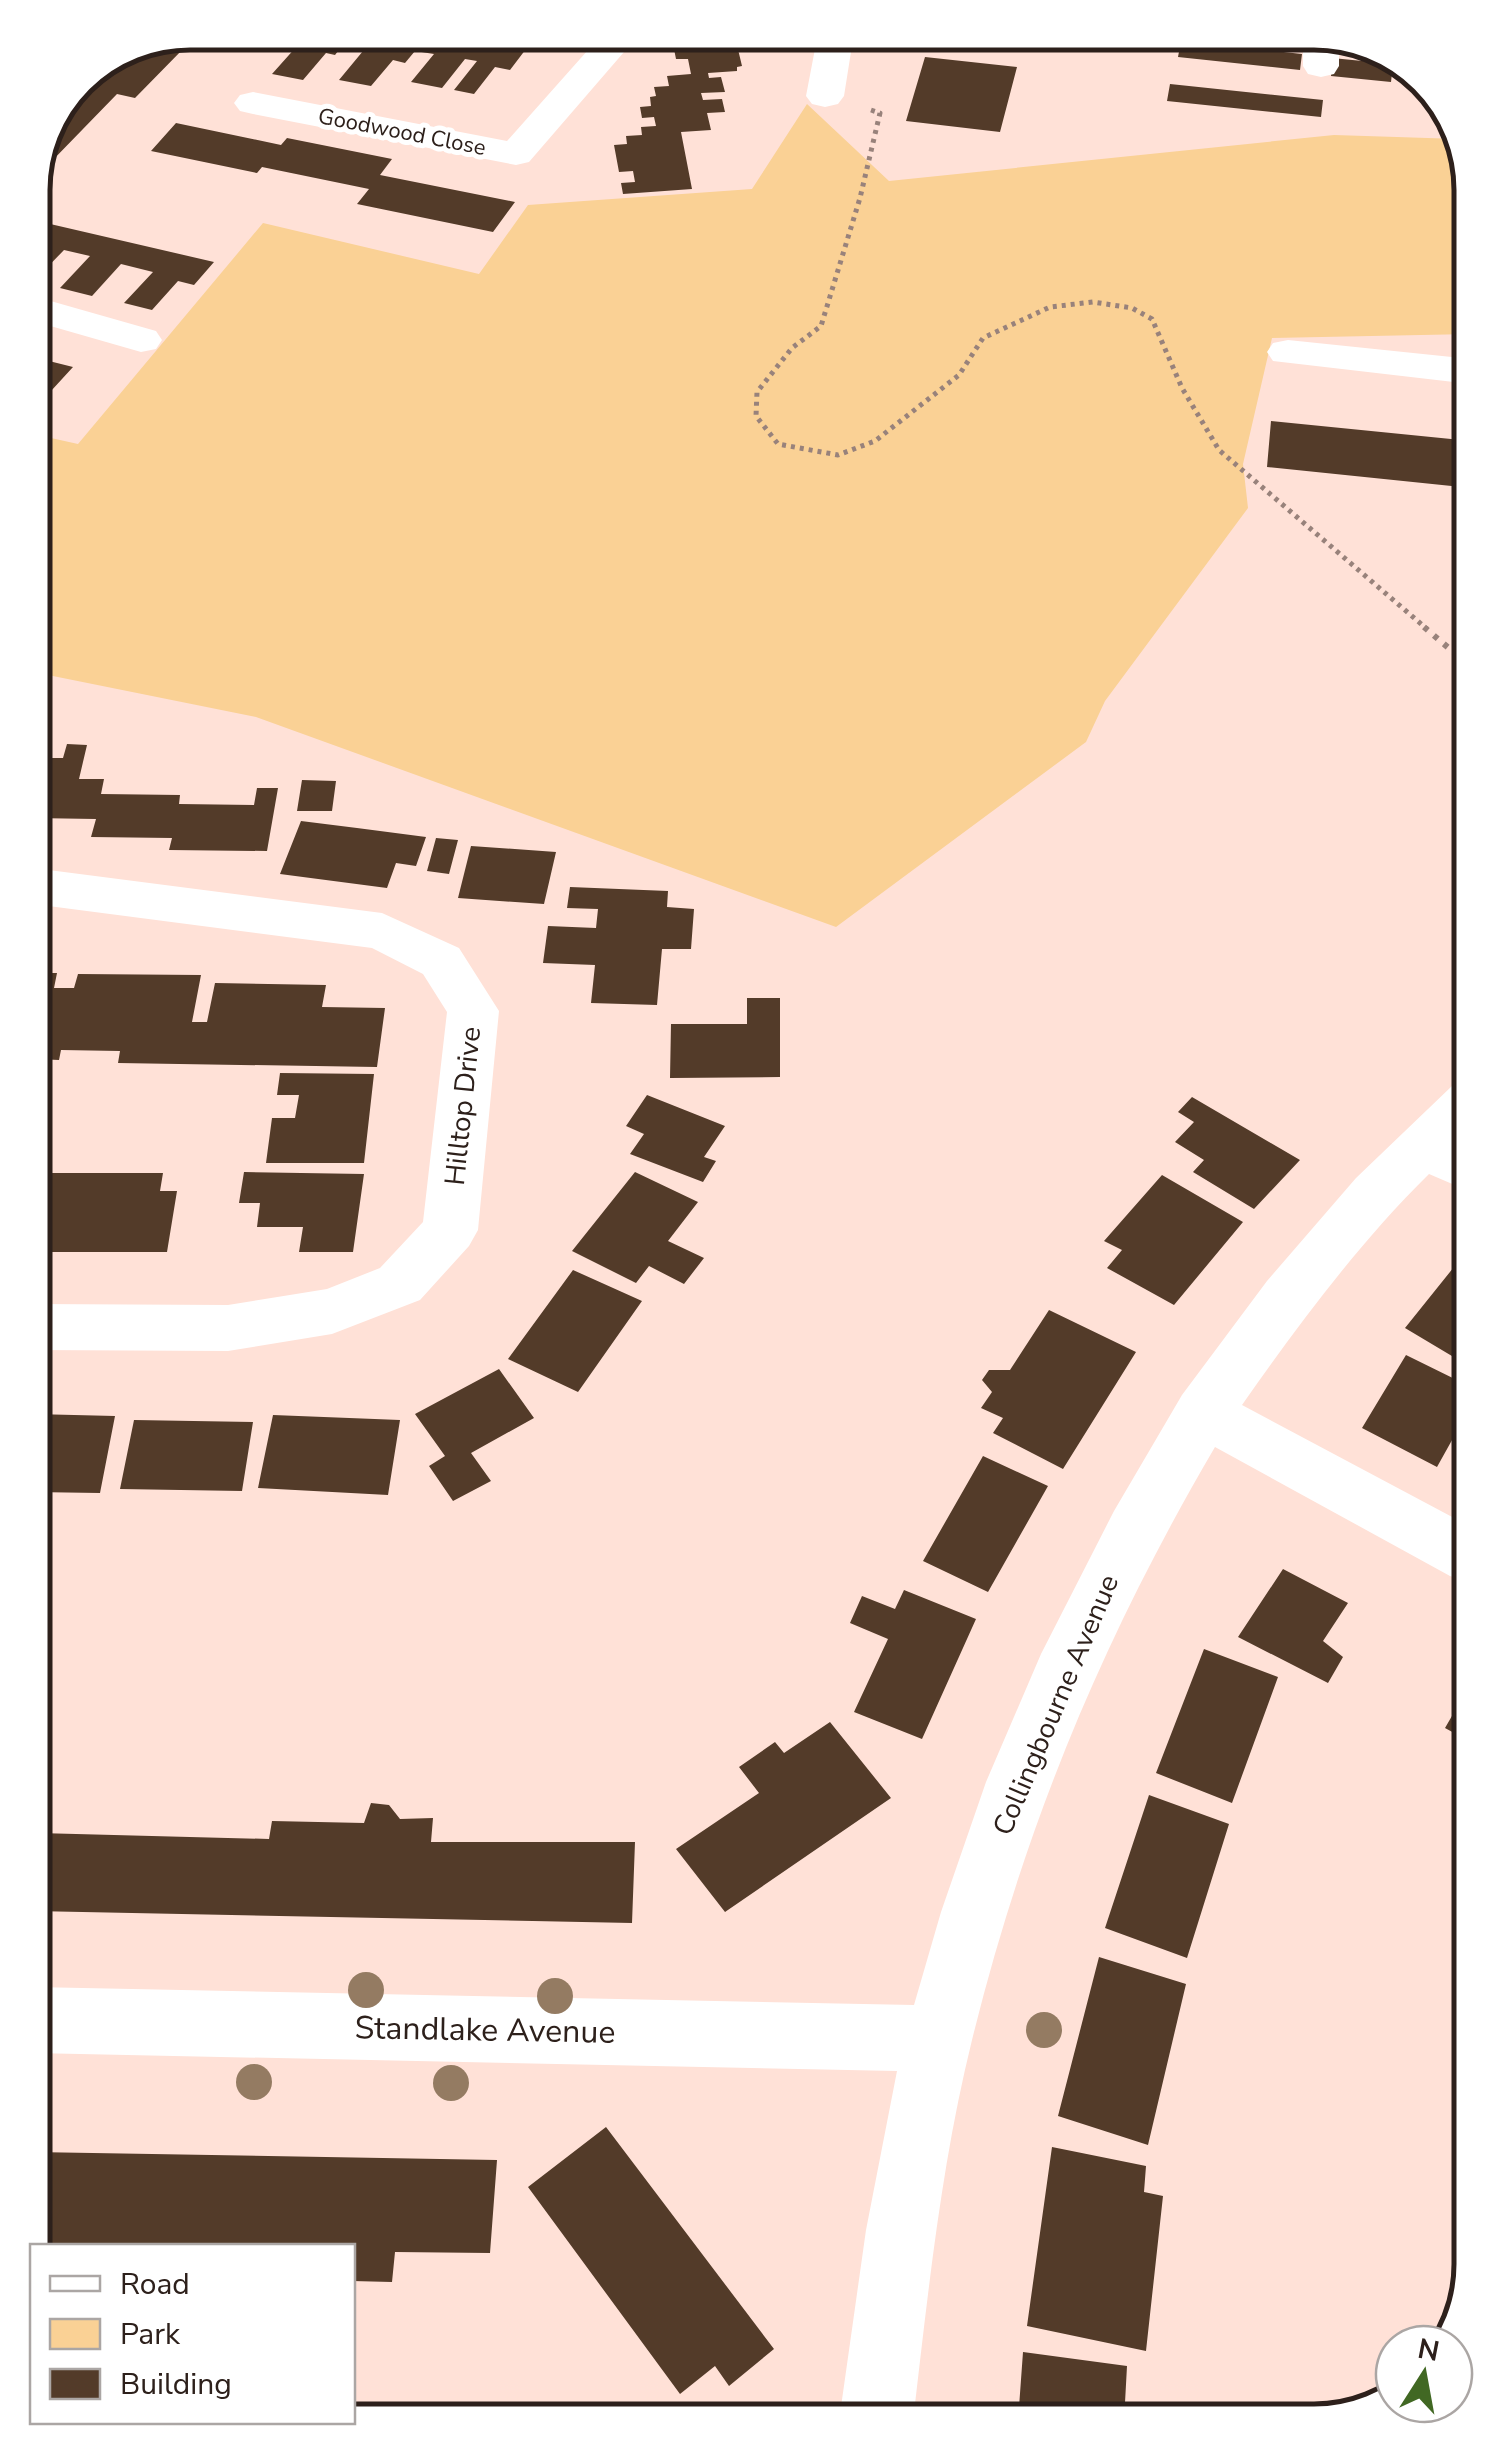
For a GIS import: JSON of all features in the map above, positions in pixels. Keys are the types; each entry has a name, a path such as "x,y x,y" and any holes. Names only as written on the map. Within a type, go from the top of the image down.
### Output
{"street":[{"name":"Goodwood Close","path":"253,103 516,154 606,50"},
{"path":"825,96 833,50"},
{"path":"50,313 141,340"},
{"path":"1288,352 1454,370"},
{"path":"1366,362 1366,406"},
{"name":"Hilltop Drive","path":"50,888 382,931 442,962 472,1010 450,1230 400,1284 332,1310 228,1328 50,1328"},
{"name":"Collingbourne Avenue","path":"878,2404 894,2263 938,2040 996,1840 1056,1696 1126,1544 1202,1412 1317,1260 1447,1158"},
{"path":"1202,1412 1454,1546"},
{"name":"Standlake Avenue","path":"50,2020 938,2040"}],"path":[{"path":"825,96 880,113 860,198 821,326 792,348 757,392 756,416 778,444 838,455 876,441 959,374 983,338 1050,307 1093,302 1132,308 1152,318 1182,388 1219,450 1454,652"}],"green space":[{"path":"807,104 889,181 1334,135 1444,139 1454,190 1454,334 1272,338 1243,464 1248,508 1105,701 1086,742 836,927 256,717 50,675 50,438 78,444 263,223 479,274 528,205 752,189"}],"building":[{"path":"182,50 135,98 117,94 54,159 64,128 98,85 145,57"},
{"path":"293,50 339,50 335,55 326,53 303,80 272,74"},
{"path":"359,50 525,50 510,70 495,67 474,94 454,90 477,61 465,59 442,88 411,82 434,54 415,51 405,63 393,60 371,86 339,80 363,51"},
{"path":"674,50 738,50 742,66 737,71 708,73 709,78 721,77 725,92 701,93 703,100 722,99 725,112 707,113 711,130 681,132 692,189 623,194 621,183 635,182 633,171 619,172 614,145 627,144 626,136 642,135 641,127 656,126 654,117 642,118 640,107 651,106 650,97 656,96 654,87 669,86 667,76 691,74 688,59 676,59"},
{"path":"1179,50 1302,54 1300,70 1178,57"},
{"path":"925,57 1017,67 1000,132 906,121"},
{"path":"1332,58 1371,62 1392,74 1391,82 1331,76"},
{"path":"1170,84 1323,100 1321,117 1167,101"},
{"path":"176,123 281,145 287,138 392,159 380,175 515,202 493,232 357,204 369,189 262,167 257,173 151,151"},
{"path":"50,224 214,262 194,285 178,281 152,310 124,303 153,272 121,264 92,296 60,288 90,256 64,250 50,264"},
{"path":"50,361 73,367 50,392"},
{"path":"1271,421 1454,439 1454,486 1267,467"},
{"path":"67,744 87,745 79,779 104,779 101,794 180,795 179,804 254,805 257,788 278,788 267,851 169,850 172,838 91,837 96,819 50,818 50,758 63,758"},
{"path":"302,780 336,781 332,811 297,811"},
{"path":"301,821 426,837 416,866 396,863 387,888 280,874"},
{"path":"436,838 458,840 449,874 427,871"},
{"path":"471,846 556,852 544,904 458,898"},
{"path":"570,887 668,891 667,907 694,909 691,949 662,949 657,1005 591,1003 595,965 543,963 548,926 596,928 598,909 567,908"},
{"path":"50,973 57,973 54,988 74,988 78,974 201,975 192,1022 207,1022 215,983 326,985 322,1007 385,1008 377,1067 118,1063 120,1051 61,1050 59,1060 50,1060"},
{"path":"747,998 780,998 780,1077 670,1078 671,1024 747,1024"},
{"path":"280,1073 374,1074 364,1163 266,1163 272,1118 295,1118 299,1095 277,1095"},
{"path":"647,1095 725,1126 704,1157 716,1161 703,1182 630,1154 644,1134 626,1126"},
{"path":"1192,1097 1300,1160 1254,1209 1193,1172 1204,1160 1175,1142 1194,1122 1178,1112"},
{"path":"244,1172 364,1174 353,1252 299,1252 303,1227 257,1227 260,1203 239,1203"},
{"path":"635,1172 698,1202 668,1241 704,1258 684,1284 649,1266 636,1283 572,1251"},
{"path":"50,1173 163,1173 160,1191 177,1191 167,1252 50,1252"},
{"path":"1162,1175 1243,1222 1174,1305 1107,1268 1122,1250 1104,1241"},
{"path":"1454,1267 1454,1357 1405,1328"},
{"path":"573,1270 642,1301 578,1392 508,1359"},
{"path":"1049,1310 1136,1352 1063,1469 993,1433 1003,1418 981,1408 992,1392 982,1380 989,1370 1010,1370"},
{"path":"1406,1355 1454,1379 1454,1436 1437,1467 1362,1428"},
{"path":"499,1369 534,1418 471,1453 491,1481 453,1501 429,1466 445,1456 415,1414"},
{"path":"50,1414 115,1416 100,1493 50,1492"},
{"path":"273,1415 400,1420 388,1495 258,1488"},
{"path":"134,1420 253,1422 242,1491 120,1489"},
{"path":"983,1456 1048,1486 988,1592 923,1561"},
{"path":"1283,1569 1348,1603 1323,1641 1343,1657 1328,1683 1238,1637"},
{"path":"904,1590 976,1619 922,1739 854,1712 888,1639 850,1623 862,1596 895,1609"},
{"path":"1204,1649 1278,1677 1232,1803 1156,1773"},
{"path":"1454,1712 1454,1733 1445,1728"},
{"path":"830,1722 891,1798 725,1912 676,1849 759,1793 739,1767 775,1742 784,1753"},
{"path":"1149,1795 1229,1824 1187,1958 1105,1928"},
{"path":"371,1803 389,1805 400,1819 433,1818 431,1842 635,1842 632,1923 50,1911 50,1833 269,1839 272,1821 364,1823"},
{"path":"1099,1957 1186,1984 1148,2145 1058,2116"},
{"path":"606,2127 774,2349 729,2386 715,2366 680,2394 528,2187"},
{"path":"1052,2147 1146,2166 1144,2192 1163,2196 1146,2351 1027,2326"},
{"path":"50,2152 497,2160 490,2253 395,2252 392,2282 355,2281 355,2244 50,2244"},
{"path":"1023,2352 1127,2366 1125,2404 1019,2404"}]}
